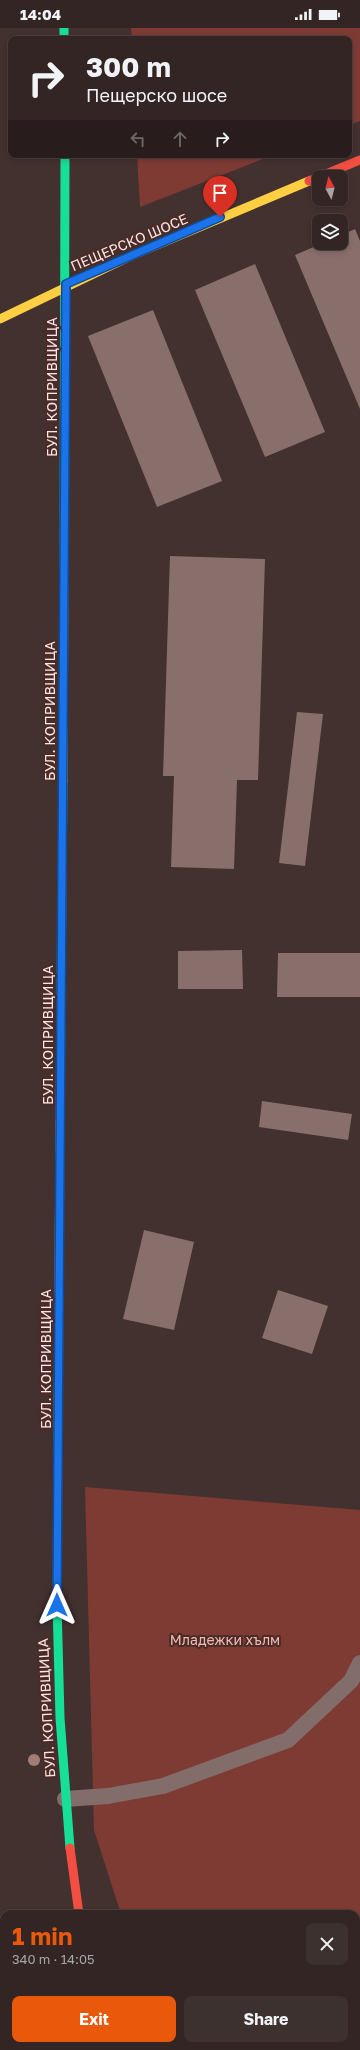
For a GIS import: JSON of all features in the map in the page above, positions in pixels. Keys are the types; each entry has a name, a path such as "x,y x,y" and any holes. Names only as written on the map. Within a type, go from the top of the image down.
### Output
{"main road":[{"name":"БУЛ. КОПРИВЩИЦА","path":"65,158 66,284 57,1653 65,1799 77,1910"},
{"name":"ПЕЩЕРСКО ШОСЕ","path":"0,319 66,284 234,211 360,160"}],"lane":[{"path":"65,1799 108,1796 163,1786 288,1740 351,1681 360,1663"}],"green space":[{"path":"131,28 360,28 360,121 352,124 352,36 132,36"},
{"path":"137,158 265,158 140,207"},
{"name":"Младежки хълм","path":"85,1487 360,1510 360,1910 120,1910 94,1830"}],"building":[{"path":"355,229 360,241 360,409 295,255 312,248 312,250 348,250 348,232"},
{"path":"255,264 325,432 265,457 195,290"},
{"path":"153,310 222,481 157,507 88,336"},
{"path":"170,556 265,559 258,780 237,780 234,869 171,867 174,776 163,776"},
{"path":"297,712 323,714 305,866 279,863"},
{"path":"242,950 243,989 178,989 178,951"},
{"path":"278,953 360,953 360,997 277,997"},
{"path":"262,1101 352,1114 348,1140 259,1127"},
{"path":"144,1230 194,1242 174,1330 123,1319"},
{"path":"278,1290 328,1306 312,1354 262,1338"}],"traffic: fast":[{"path":"64,28 64,36"},
{"path":"64,572 65,158"},
{"path":"61,996 63,781"},
{"path":"57,1603 60,1718 70,1848"}],"traffic: slow":[{"path":"0,319 133,255 309,181"},
{"path":"63,781 64,572"},
{"path":"58,1445 60,1121"}],"traffic: jam":[{"path":"309,181 360,160"},
{"path":"60,1121 61,996"},
{"path":"57,1603 58,1445"},
{"path":"70,1848 78,1910"}],"route":[{"path":"57,1605 66,284 220,217"}]}
